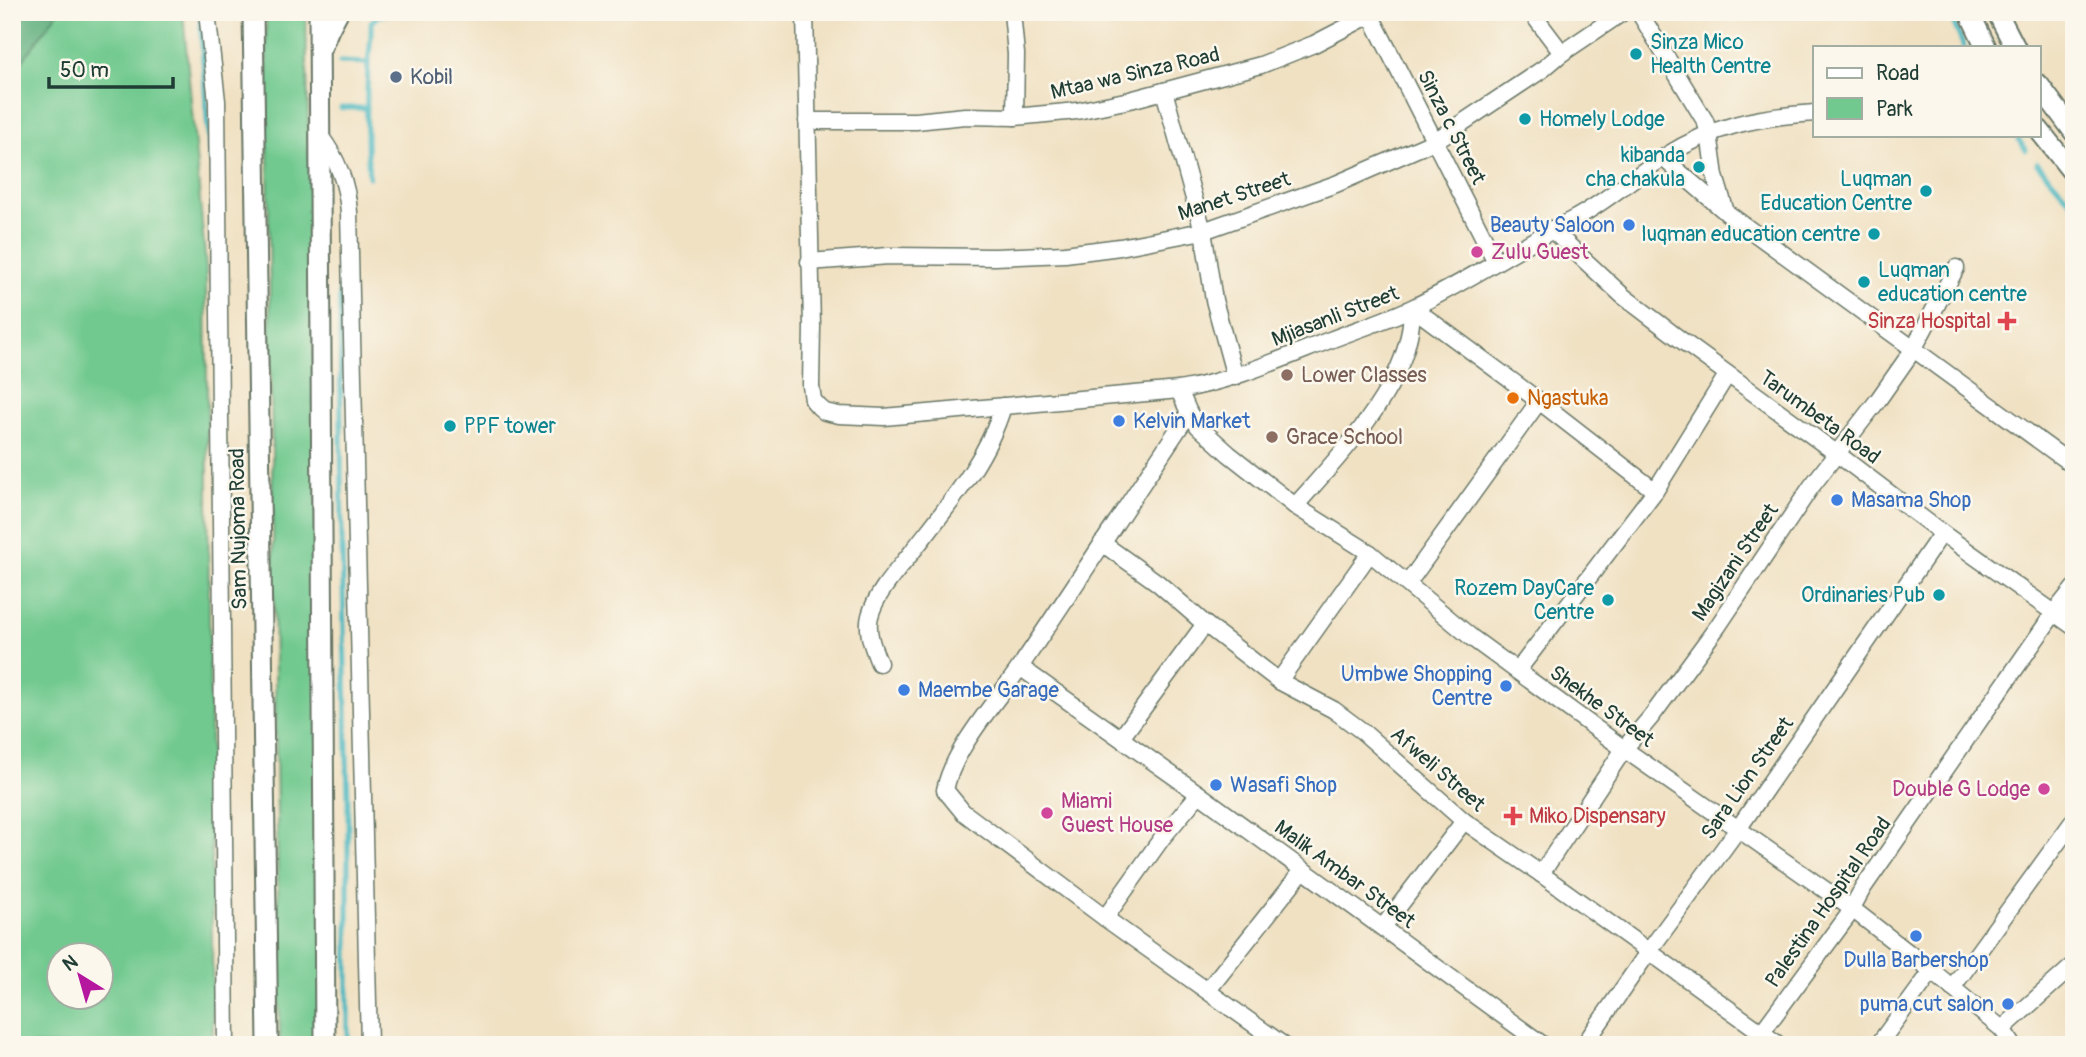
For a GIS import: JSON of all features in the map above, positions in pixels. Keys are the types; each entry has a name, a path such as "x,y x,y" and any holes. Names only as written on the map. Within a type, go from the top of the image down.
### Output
{"main road":[{"name":"Sam Nujoma Road","path":"253,12 268,1045"},
{"path":"319,12 325,1045"},
{"path":"318,60 338,12"},
{"path":"1969,12 1986,46"},
{"path":"1997,12 2014,46"},
{"path":"2040,86 2074,132"},
{"path":"2040,131 2074,174"}],"street":[{"path":"206,12 217,101 226,1045"},
{"path":"805,12 809,262"},
{"path":"1012,12 1016,54 1015,117"},
{"path":"1531,12 1562,53"},
{"name":"Manet Street","path":"809,262 889,256 995,257 1065,254 1203,231 1336,184 1434,141 1623,12"},
{"path":"1639,12 1705,121 1715,176 1727,213"},
{"name":"Mtaa wa Sinza Road","path":"807,121 879,122 965,116 1015,117 1077,111 1261,65 1314,44 1372,13"},
{"name":"Sinza c Street","path":"1372,13 1496,262"},
{"path":"1164,91 1203,231 1214,300 1235,377"},
{"name":"Mjiasanli Street","path":"809,262 811,386 813,400 825,412 852,417 884,417 1179,390 1235,377 1413,308 1573,219 1663,158 1709,133 1746,121 1813,113"},
{"path":"320,136 342,173 349,212 369,1045"},
{"path":"1663,158 1727,213 2074,466"},
{"name":"Tarumbeta Road","path":"1551,229 1623,296 1942,533 2074,627"},
{"name":"Magizani Street","path":"1541,874 1624,749 1710,637 1811,487 1913,350 1956,268"},
{"path":"1295,506 1365,423 1389,388 1408,342 1413,308 1655,491"},
{"path":"1518,670 1655,491 1727,375"},
{"name":"Shekhe Street","path":"1179,390 1198,426 1295,506 1370,553 1472,638 1624,749 1852,908 2002,1029 2014,1045"},
{"path":"1408,583 1539,401"},
{"path":"879,663 869,628 870,614 896,572 980,458 998,423 1003,406"},
{"path":"1189,413 953,764 945,790 963,812 1105,918 1283,1045"},
{"name":"Sara Lion Street","path":"1584,1045 1738,829 1942,533"},
{"name":"Afweli Street","path":"1102,543 1158,583 1205,624 1279,681 1334,710 1362,731 1464,821 1779,1045"},
{"path":"1279,681 1370,553"},
{"name":"Palestina Hospital Road","path":"1762,1032 1852,908 1863,888 2054,612 2074,588"},
{"path":"1121,738 1205,624"},
{"name":"Malik Ambar Street","path":"1020,667 1543,1045"},
{"path":"1105,918 1156,845 1199,794"},
{"path":"1952,988 2074,820"},
{"path":"1383,927 1464,821"},
{"path":"1208,990 1303,870"},
{"path":"2002,1029 2074,965"},
{"path":"1878,1045 1932,971"}],"green space":[{"path":"12,12 183,12 206,267 213,1045 12,1045"},
{"path":"12,12 58,12 12,75"},
{"path":"266,12 306,12 327,1045 280,1045"}],"waterway":[{"path":"12,21 19,12"},
{"path":"369,177 367,108 371,22 378,16 395,12"},
{"path":"1949,12 1964,46"},
{"path":"200,16 210,160"},
{"path":"340,62 368,63"},
{"path":"341,108 367,108"},
{"path":"2016,136 2026,150"},
{"path":"2037,163 2074,205"},
{"path":"339,202 342,542 348,799 348,1045"}],"place":[{"name":"Sinza Mico Health Centre","path":"1636,54"},
{"name":"Kobil","path":"396,77"},
{"name":"Homely Lodge","path":"1525,119"},
{"name":"kibanda cha chakula","path":"1699,167"},
{"name":"Luqman Education Centre","path":"1926,191"},
{"name":"Beauty Saloon","path":"1629,225"},
{"name":"luqman education centre","path":"1874,234"},
{"name":"Zulu Guest","path":"1477,252"},
{"name":"Luqman education centre","path":"1864,282"},
{"name":"Sinza Hospital","path":"2007,321"},
{"name":"Lower Classes","path":"1287,375"},
{"name":"Ngastuka","path":"1513,398"},
{"name":"Kelvin Market","path":"1119,421"},
{"name":"PPF tower","path":"450,426"},
{"name":"Grace School","path":"1272,437"},
{"name":"Masama Shop","path":"1837,500"},
{"name":"Ordinaries Pub","path":"1939,595"},
{"name":"Rozem DayCare Centre","path":"1608,600"},
{"name":"Umbwe Shopping Centre","path":"1506,686"},
{"name":"Maembe Garage","path":"904,690"},
{"name":"Wasafi Shop","path":"1216,785"},
{"name":"Double G Lodge","path":"2044,789"},
{"name":"Miami Guest House","path":"1047,813"},
{"name":"Miko Dispensary","path":"1513,816"},
{"name":"Dulla Barbershop","path":"1916,936"},
{"name":"puma cut salon","path":"2008,1004"}]}
